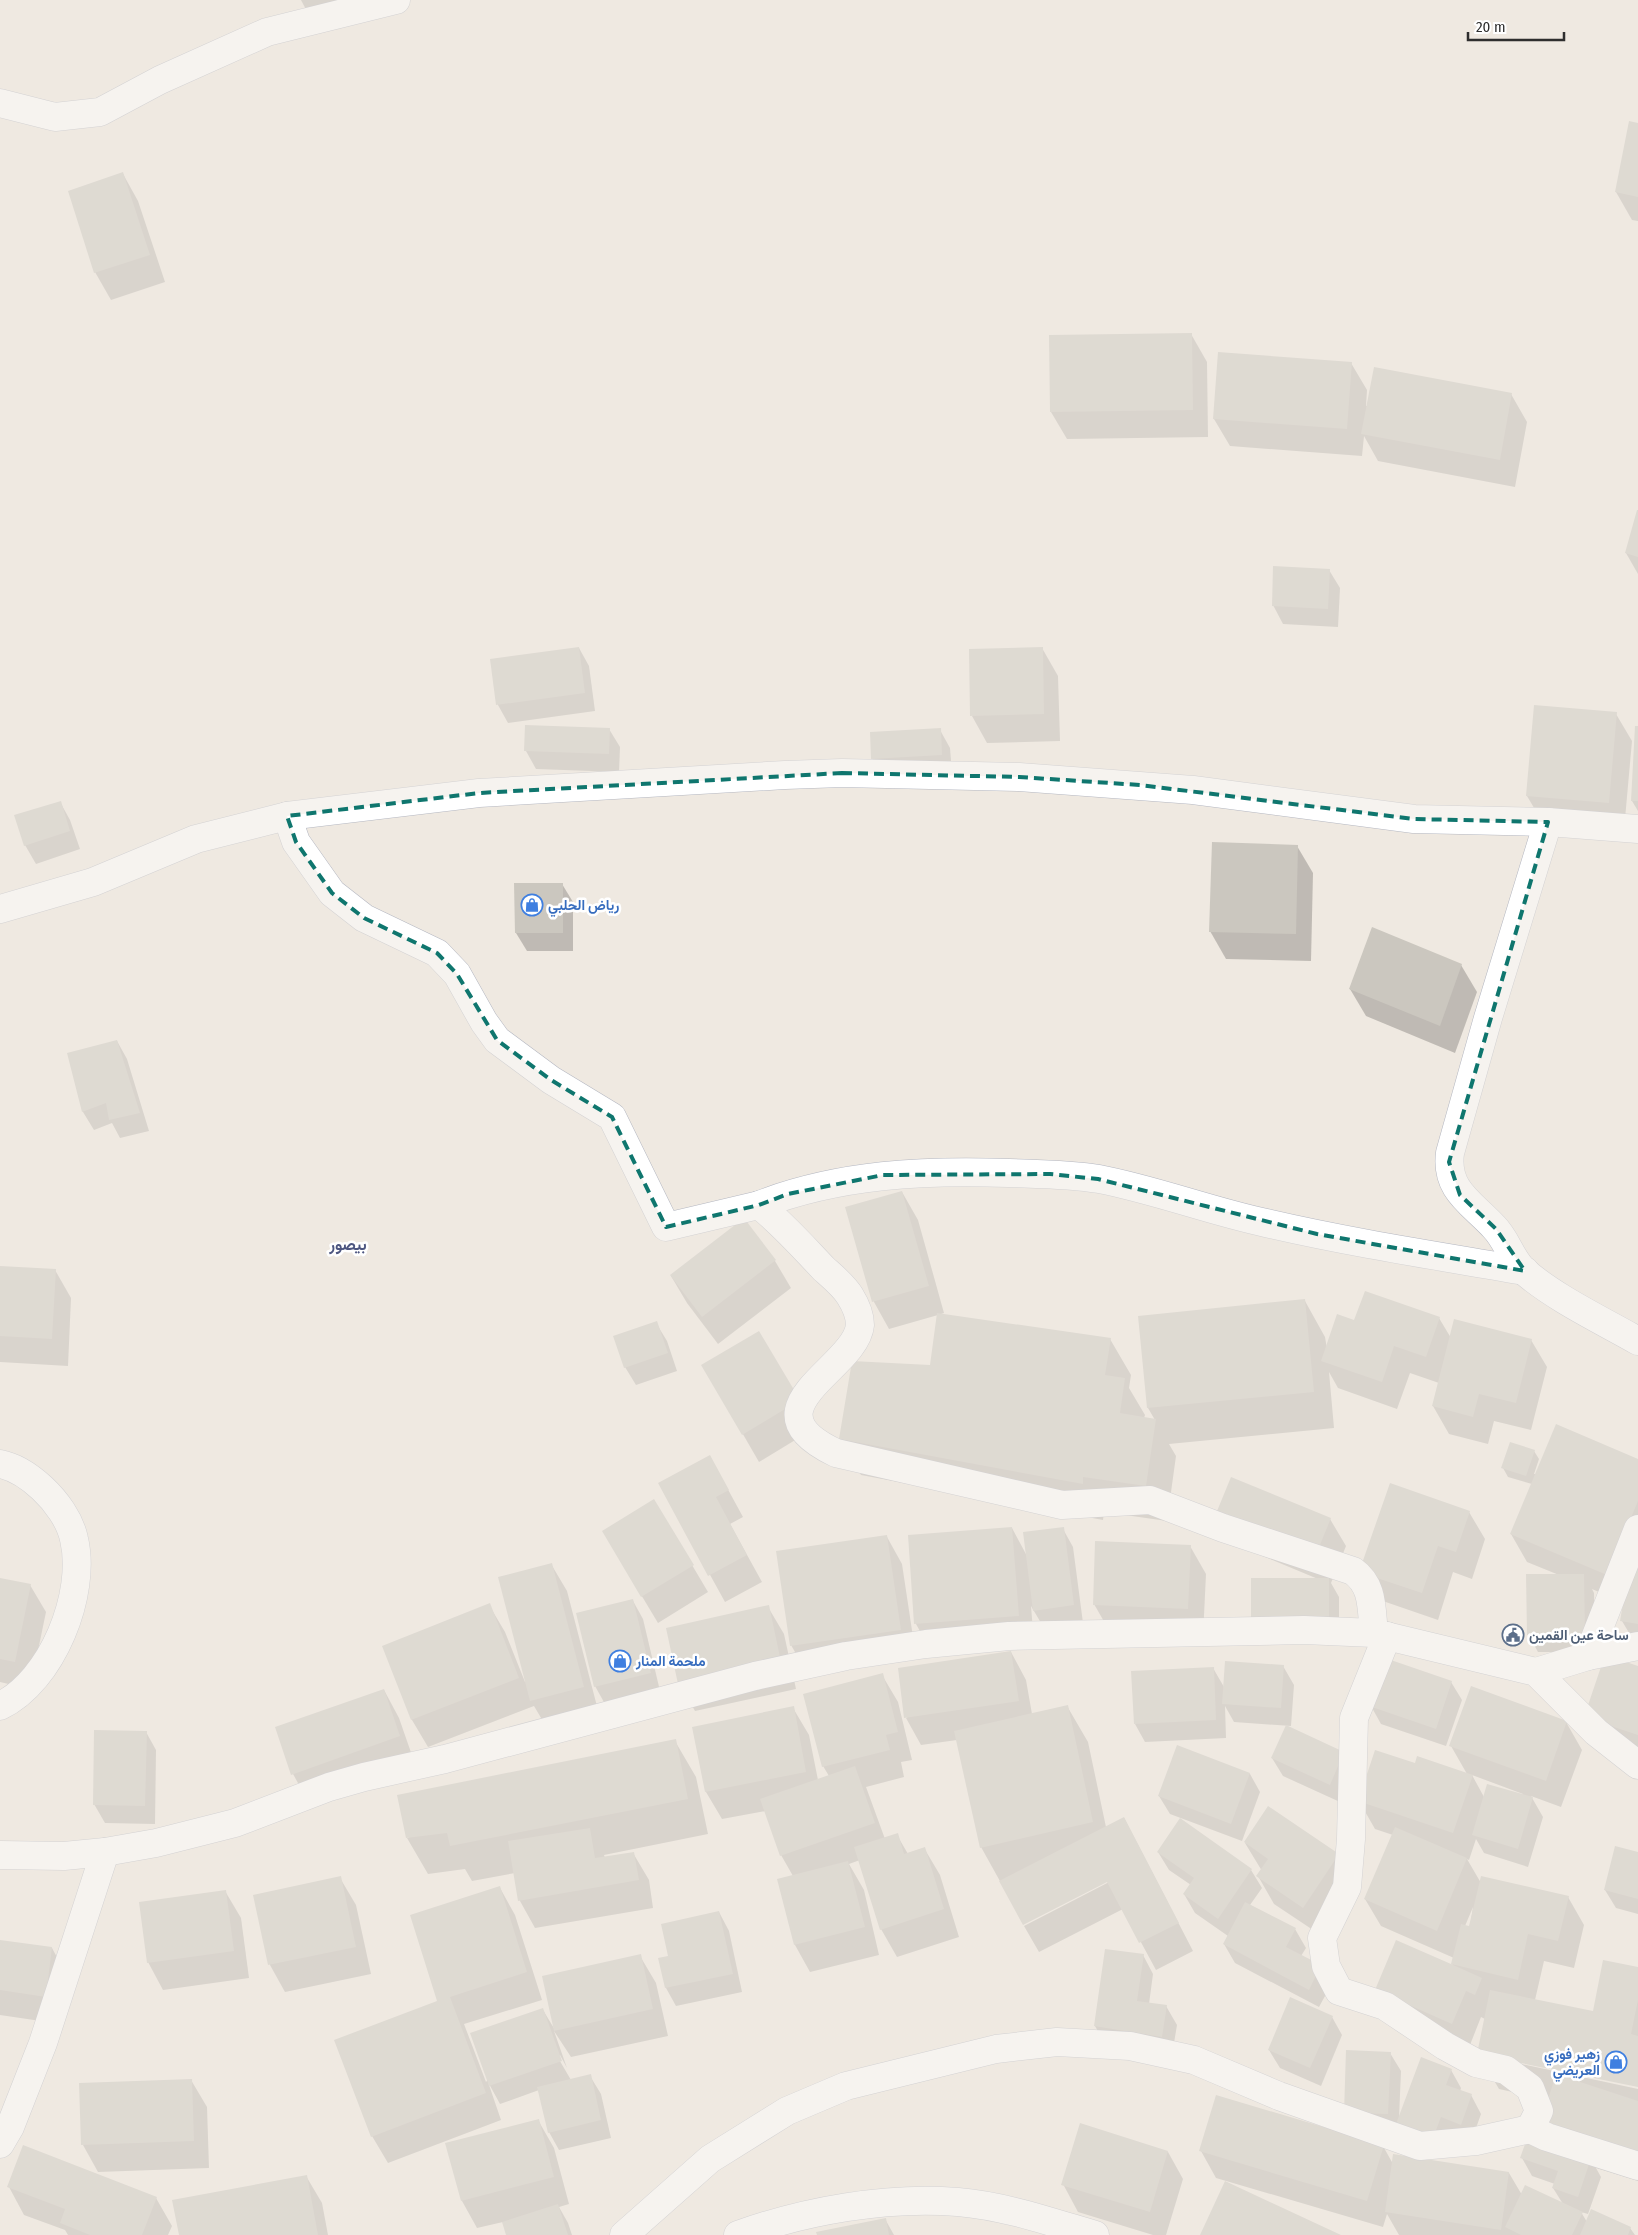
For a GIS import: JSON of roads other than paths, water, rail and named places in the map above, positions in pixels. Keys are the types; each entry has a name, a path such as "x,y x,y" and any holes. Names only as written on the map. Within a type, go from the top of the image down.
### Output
{"street":[{"path":"0,104 55,117 100,112 160,80 267,32 396,0"},
{"path":"0,909 92,882 196,839 287,816 478,793 842,773 1020,777 1140,785 1249,796 1414,819 1548,822 1638,829"},
{"path":"287,816 296,842 332,894 364,918 437,953 457,974 484,1022 497,1040 551,1080 612,1117 666,1227 758,1206 788,1194 883,1175 980,1172 1050,1174 1098,1179 1265,1223 1326,1236 1525,1271"},
{"path":"1548,822 1488,1018 1448,1162 1452,1179 1460,1194 1496,1229 1516,1262 1525,1271 1551,1290 1638,1341"},
{"path":"758,1206 782,1225 850,1295 857,1310 860,1324 856,1337 803,1399 800,1422 813,1442 843,1455 1062,1505 1150,1500 1223,1528 1352,1571 1361,1577 1368,1587 1381,1634 1354,1718 1351,1839 1347,1887 1322,1938 1326,1966 1339,1991 1386,2006 1445,2046 1476,2063 1506,2070 1530,2088 1539,2111 1530,2129"},
{"path":"0,1464 7,1465 32,1479 56,1504 74,1538 77,1574 75,1593 55,1648 13,1700 0,1706"},
{"path":"1588,1656 1638,1529"},
{"path":"0,1854 64,1856 106,1852 193,1835 235,1823 330,1787 364,1777 445,1759 755,1676 846,1656 926,1644 1009,1636 1335,1630 1381,1634 1536,1672 1588,1656 1638,1646"},
{"path":"1536,1672 1596,1732 1638,1765"},
{"path":"0,2144 10,2127 43,2043 106,1852"},
{"path":"624,2235 710,2159 787,2111 846,2086 996,2048 1058,2042 1130,2046 1185,2058 1279,2096 1420,2146 1476,2141 1530,2129 1547,2137 1638,2166"},
{"path":"738,2235 799,2217 910,2200 960,2202 1014,2211 1095,2235"}],"place":[{"name":"رياض الحلبي","path":"532,905"},
{"name":"ساحة عين القمين","path":"1513,1635"},
{"name":"ملحمة المنار","path":"620,1661"},
{"name":"زهير فوزي العريضي","path":"1616,2062"}],"district":[{"name":"بيصور","path":"348,1244"}]}
